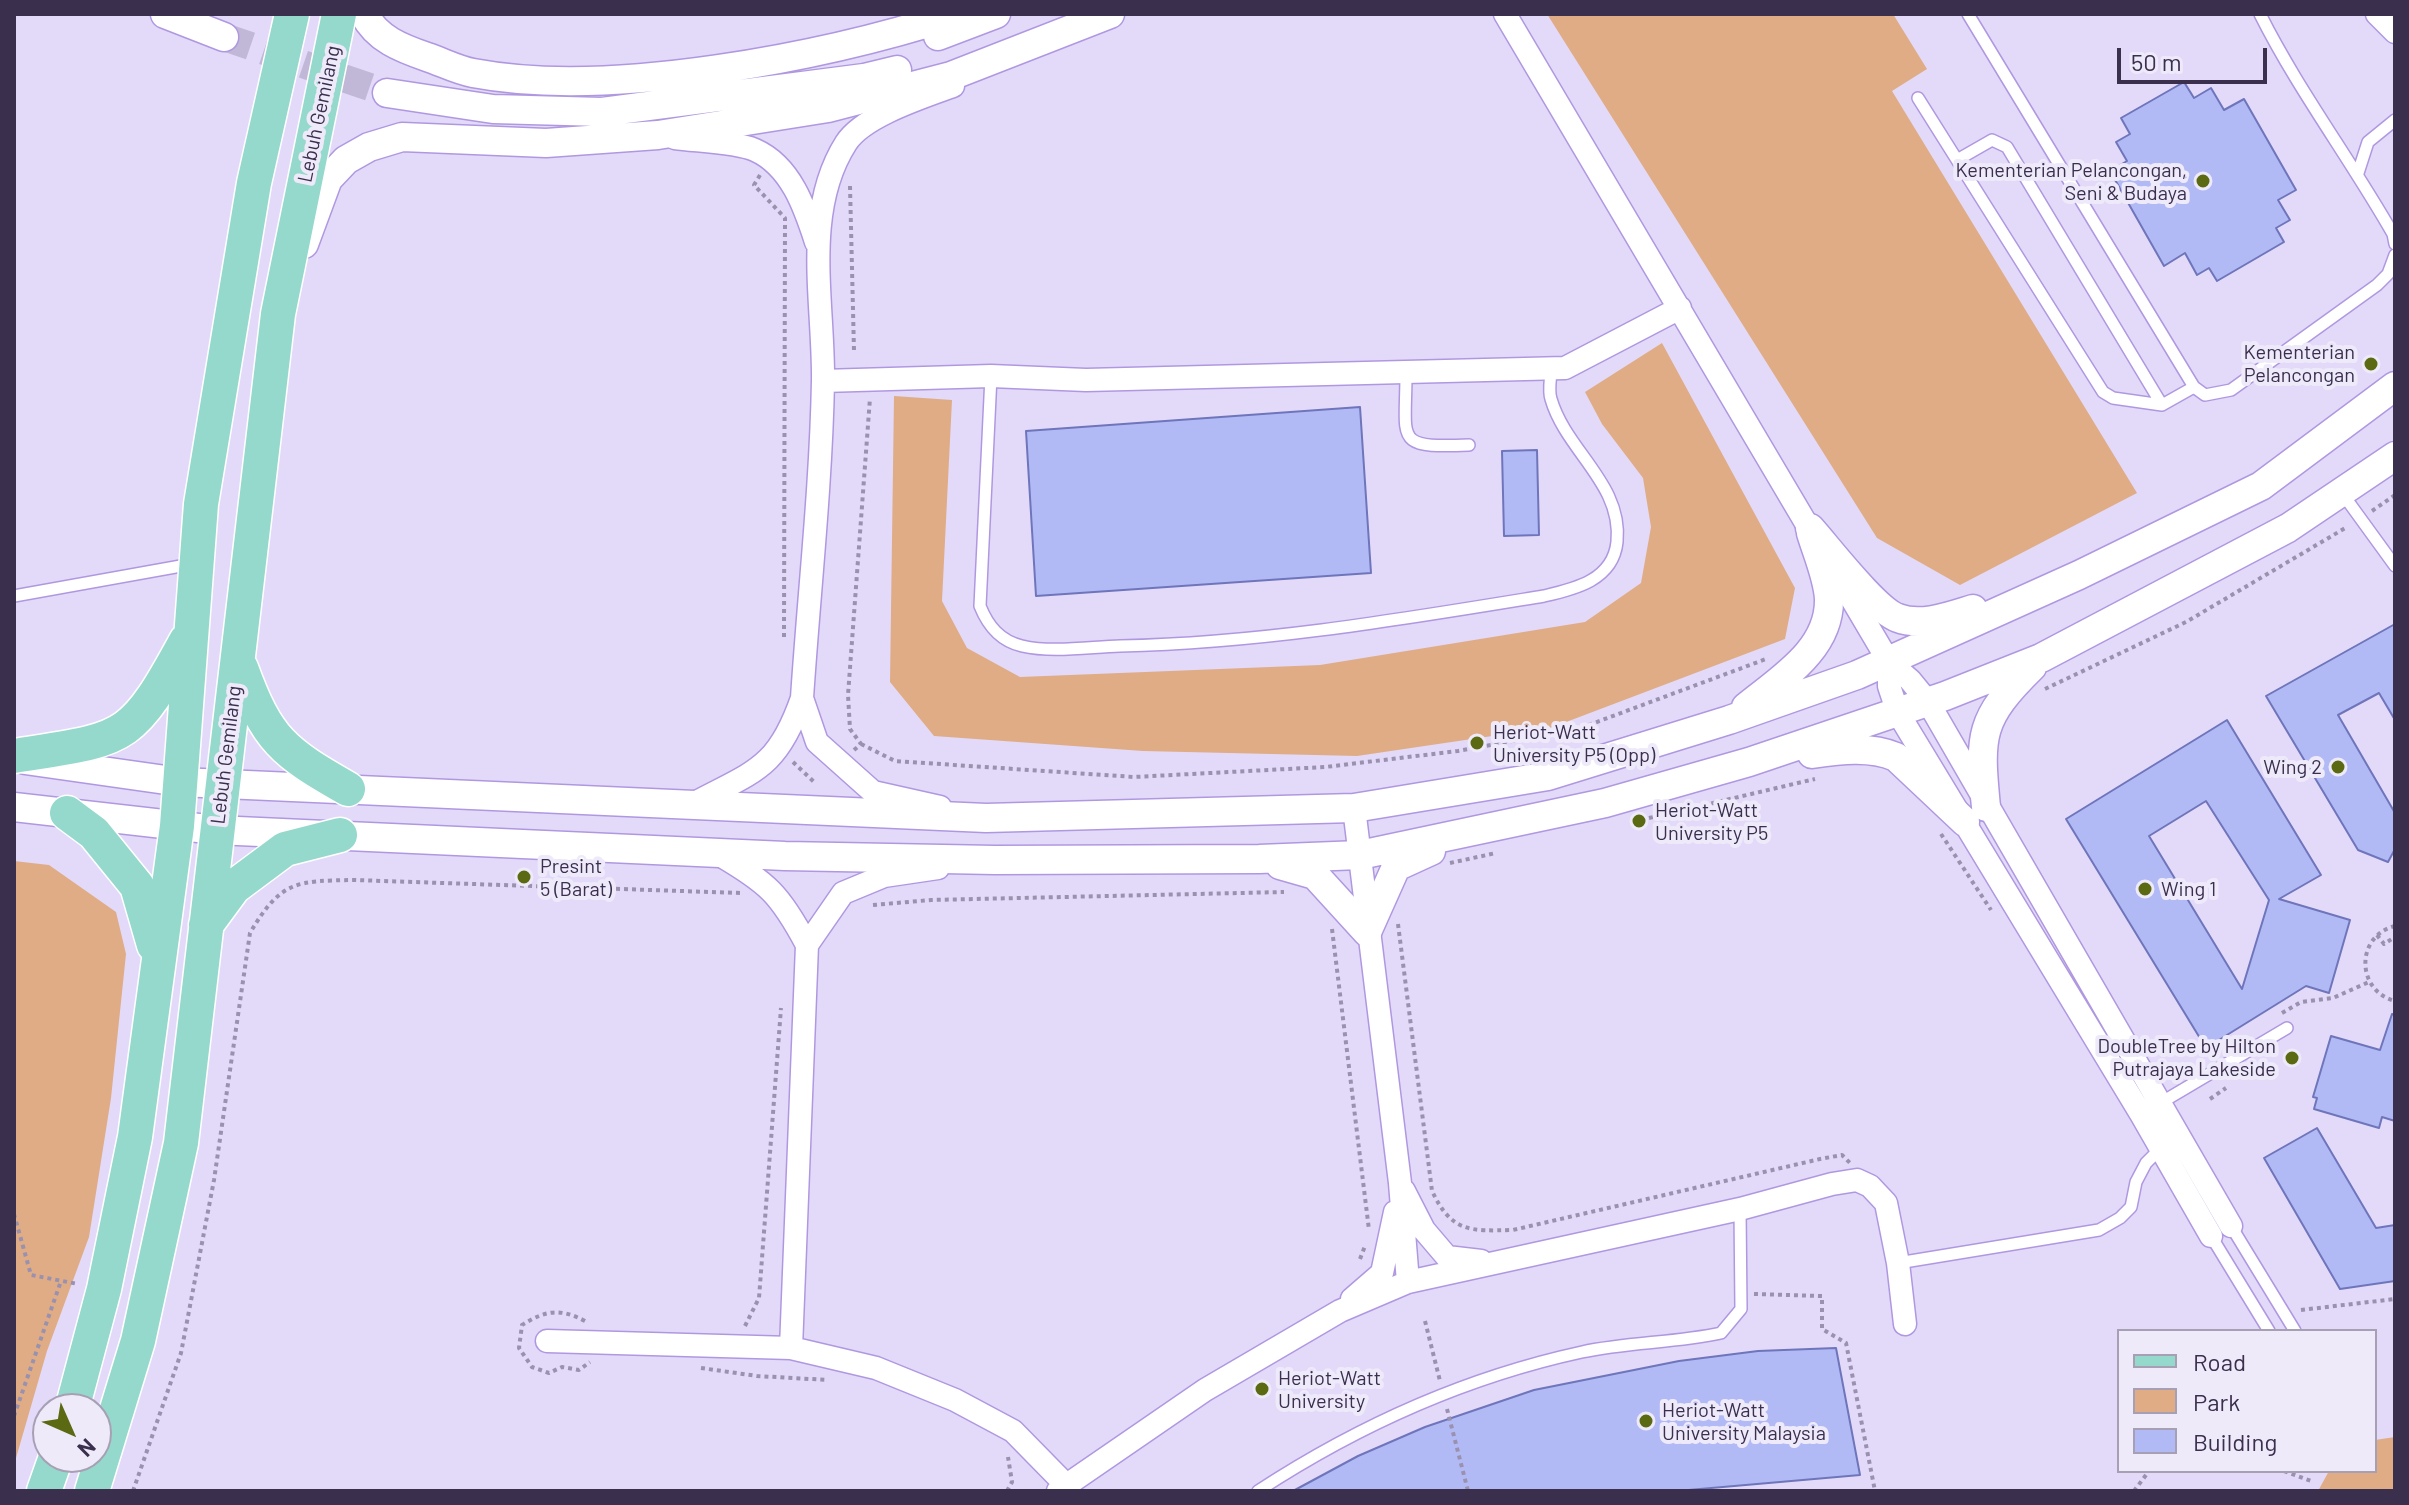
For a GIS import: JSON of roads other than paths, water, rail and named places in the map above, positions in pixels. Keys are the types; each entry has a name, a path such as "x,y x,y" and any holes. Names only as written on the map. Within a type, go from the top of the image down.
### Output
{"main road":[{"name":"Lebuh Gemilang","path":"76,1393 104,1289 135,1137 177,826 201,504 254,183 292,14"},
{"name":"Lebuh Gemilang","path":"92,1491 138,1341 181,1143 278,314 339,14"},
{"path":"14,757 113,738 131,726 154,699 192,630"},
{"path":"238,660 256,710 271,736 298,760 348,789"},
{"path":"67,813 94,833 137,886 158,957"},
{"path":"205,925 234,887 256,868 285,849 340,835"}],"street":[{"path":"165,14 224,37"},
{"path":"364,14 374,32 408,50 472,73 571,81 697,72 957,14"},
{"path":"754,93 854,64 996,14"},
{"path":"387,93 493,109 602,112 864,78 964,54 1071,14"},
{"path":"278,314 328,179 346,160 369,147 402,137 546,143 658,135 828,108 951,76 1110,14"},
{"path":"690,806 763,766 789,735 802,698 823,381 818,250 827,176 849,139 884,114 1034,56 1110,14"},
{"path":"1505,14 1889,662 1910,680 1928,702 1975,814"},
{"path":"2377,14 2395,32"},
{"path":"658,135 755,150 783,173 802,199 818,250"},
{"path":"823,381 991,376 1086,380 1565,368 1680,308"},
{"path":"14,757 180,782 986,818 1354,808 1548,776 1729,720 1889,662 2079,575 2261,486 2395,386"},
{"path":"14,807 216,830 716,853 995,860 1259,859 1360,855 1605,803 1749,762 1928,702 2041,658 2288,528 2395,456"},
{"path":"1810,528 1881,607 1898,618 1919,622 1949,616 2079,575"},
{"path":"1729,720 1809,656 1822,631 1829,599 1810,528"},
{"path":"1975,814 1983,739 1990,713 2041,658"},
{"path":"1889,662 1889,686 1898,713 1975,814 2221,1231"},
{"path":"802,698 817,742 873,792 986,818"},
{"path":"1749,762 1850,750 1885,752 1975,814"},
{"path":"1354,808 1400,1183 1408,1282"},
{"path":"1367,932 1396,867 1468,834"},
{"path":"716,853 762,879 787,907 807,945"},
{"path":"1259,859 1315,875 1367,932"},
{"path":"791,1348 807,945 829,909 843,893 884,876 995,860"},
{"path":"2150,1109 2161,1148 2221,1231"},
{"path":"547,1341 791,1348 876,1368 955,1400 1013,1431 1062,1487 1205,1390 1340,1311 1408,1282 1857,1180 1870,1186 1886,1203 1898,1263 1905,1324"},
{"path":"1400,1183 1424,1230 1447,1257 1498,1263"},
{"path":"1340,1311 1382,1273 1400,1183"}],"lane":[{"path":"1968,14 2194,387 2205,395 2231,390 2377,285 2388,274 2395,255"},
{"path":"2260,14 2275,45 2358,173 2393,234 2395,244"},
{"path":"1918,98 2103,392 2113,398 2162,405 2194,387"},
{"path":"2358,173 2368,142 2395,120"},
{"path":"1957,160 1992,140 2007,147 2162,405"},
{"path":"991,376 980,606 987,623 1002,638 1022,646 1051,648 1186,645 1359,627 1544,596 1574,589 1593,580 1609,566 1616,550 1618,527 1612,500 1560,421 1549,397 1551,369"},
{"path":"1406,373 1406,431 1410,441 1420,447 1469,445"},
{"path":"2341,492 2393,558"},
{"path":"14,596 197,563"},
{"path":"2150,1109 2287,1028"},
{"path":"1898,1263 2099,1230 2120,1218 2131,1207 2136,1182 2146,1163 2161,1148"},
{"path":"1258,1491 1322,1451 1392,1415 1497,1376 1583,1352 1721,1333 1741,1309 1744,1294 1740,1209"},
{"path":"2221,1231 2268,1329"},
{"path":"2221,1231 2294,1329"}],"tunnel":[{"path":"224,37 387,93"}],"place":[{"name":"Kementerian Pelancongan, Seni & Budaya","path":"2203,181"},
{"name":"Kementerian Pelancongan","path":"2371,364"},
{"name":"Heriot-Watt University P5 (Opp)","path":"1477,743"},
{"name":"Wing 2","path":"2338,767"},
{"name":"Heriot-Watt University P5","path":"1639,821"},
{"name":"Presint 5 (Barat)","path":"524,877"},
{"name":"Wing 1","path":"2145,889"},
{"name":"DoubleTree by Hilton Putrajaya Lakeside","path":"2292,1058"},
{"name":"Heriot-Watt University","path":"1262,1389"},
{"name":"Heriot-Watt University Malaysia","path":"1646,1421"}]}
